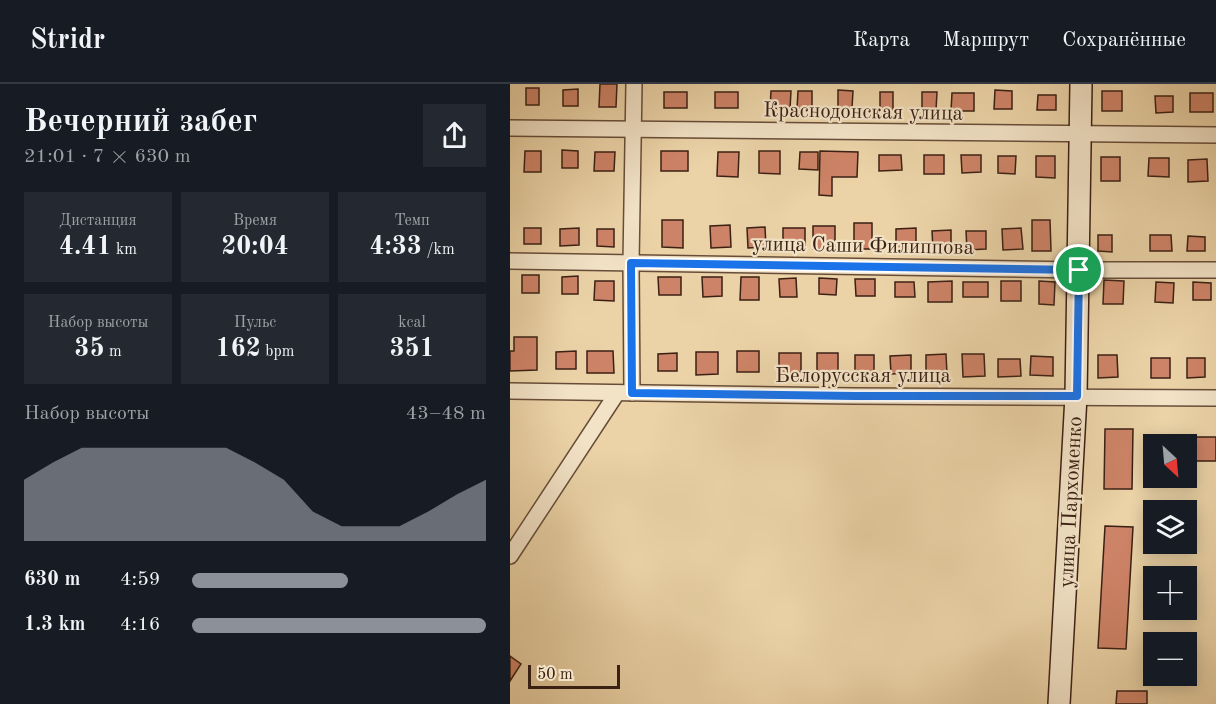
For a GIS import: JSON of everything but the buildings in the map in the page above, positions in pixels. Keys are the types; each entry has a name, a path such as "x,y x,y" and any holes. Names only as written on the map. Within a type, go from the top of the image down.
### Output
{"street":[{"path":"510,556 624,393 631,263 634,84"},
{"name":"улица Пархоменко","path":"1059,704 1077,396 1081,84"},
{"name":"Краснодонская улица","path":"510,128 1216,135"},
{"name":"улица Саши Филиппова","path":"510,261 1216,270"},
{"name":"Белорусская улица","path":"510,391 1216,398"}],"route":[{"path":"631,263 1079,270 1077,396 632,393 631,263"}]}
